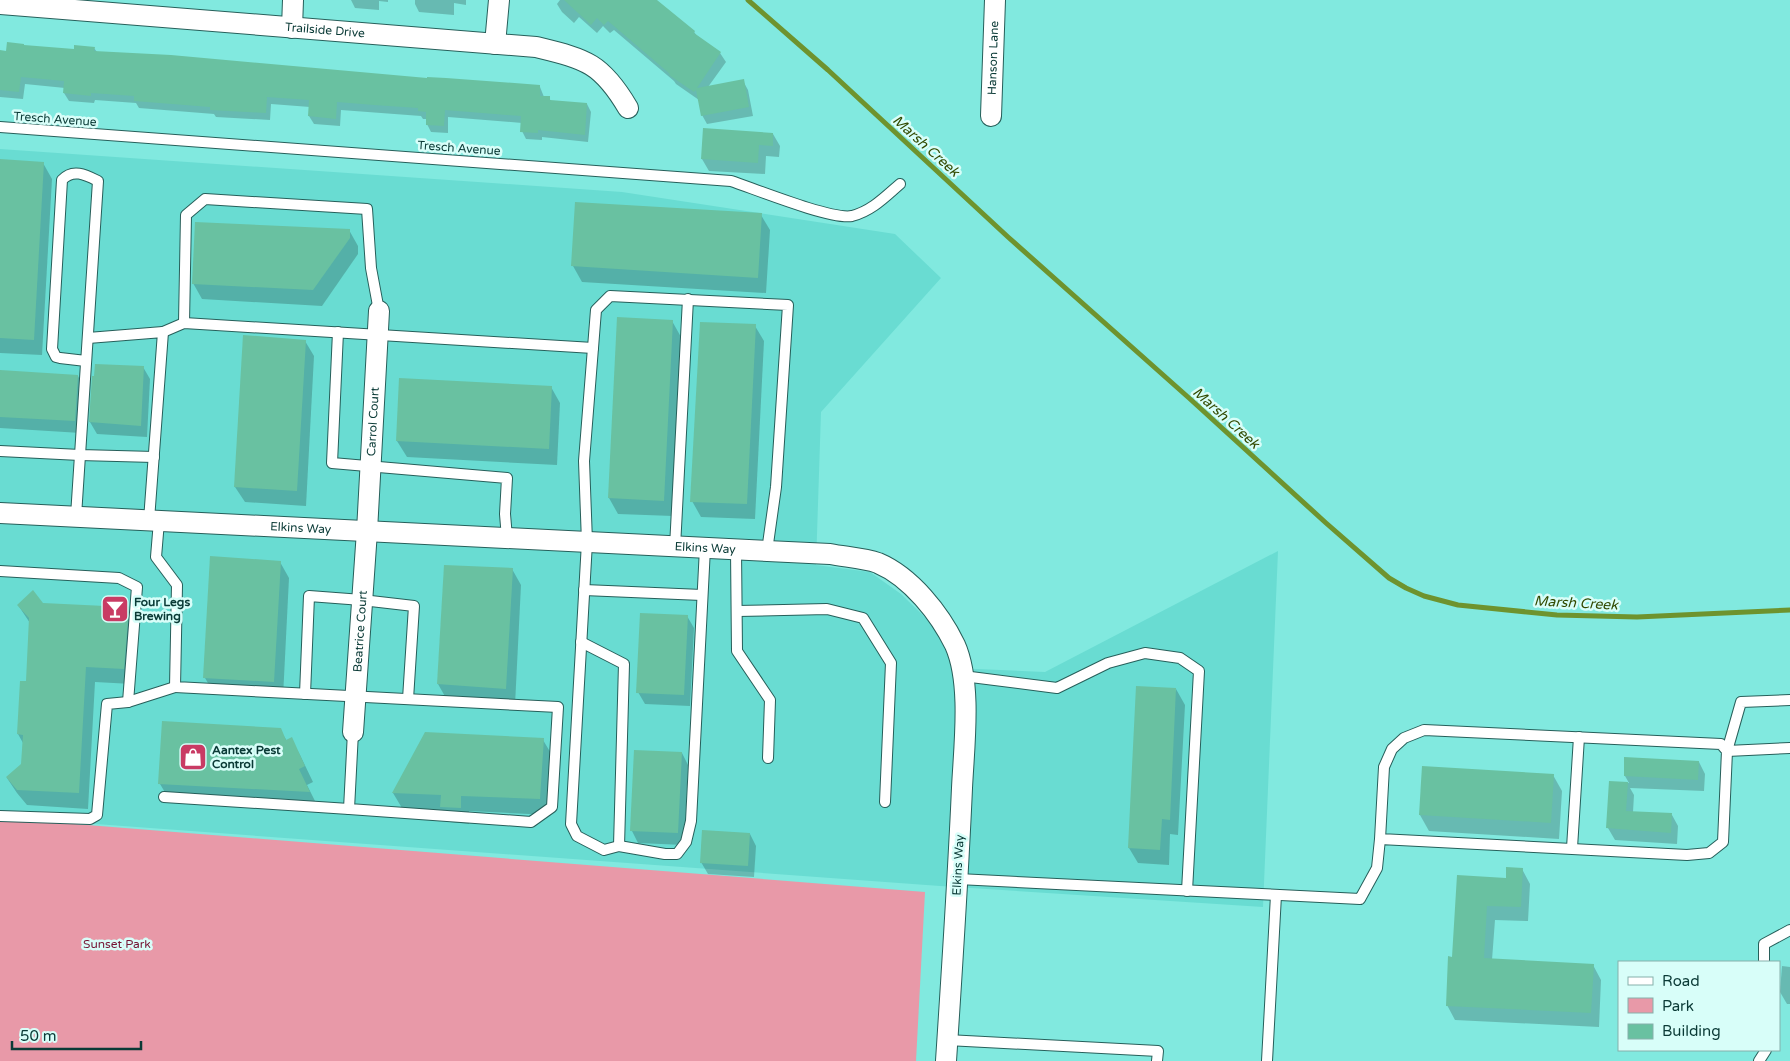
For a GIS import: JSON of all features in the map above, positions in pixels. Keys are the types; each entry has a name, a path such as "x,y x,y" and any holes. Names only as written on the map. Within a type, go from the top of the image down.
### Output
{"street":[{"path":"292,28 293,0"},
{"path":"495,44 498,0"},
{"name":"Hanson Lane","path":"991,116 995,0"},
{"name":"Trailside Drive","path":"0,4 90,6 292,28 536,47 588,62 604,74 616,88 628,108"},
{"name":"Carrol Court","path":"367,531 379,311"},
{"name":"Elkins Way","path":"0,513 830,554 878,563 900,576 933,608 955,646 964,676 965,710 958,879 946,1061"},
{"name":"Beatrice Court","path":"353,732 367,531"}],"lane":[{"name":"Tresch Avenue","path":"0,128 731,181 825,213 851,216 873,207 900,184"},
{"path":"76,516 98,181 79,173 65,176 62,180 52,348 56,356 60,358 86,361"},
{"path":"184,323 186,215 205,199 367,209 371,268 379,311"},
{"path":"705,548 692,821 686,842 676,854 665,854 619,846 604,850 577,836 571,824 586,542 584,461 596,310 610,296 788,305 776,487 767,551"},
{"path":"675,546 688,299"},
{"path":"88,338 163,332 184,323 593,348"},
{"path":"163,332 154,457 154,520 156,557 176,585 175,687"},
{"path":"338,332 332,464 507,478 505,514 507,538"},
{"path":"0,451 154,457"},
{"path":"736,550 737,652 770,700 768,758"},
{"path":"0,571 119,578 137,587 128,702"},
{"path":"584,590 702,596"},
{"path":"305,694 308,596 414,606 408,699"},
{"path":"736,611 827,609 863,618 891,663 885,802"},
{"path":"581,642 624,664 619,846"},
{"path":"964,676 1057,688 1108,663 1146,654 1180,658 1199,671 1187,891"},
{"path":"0,816 90,819 97,815 107,704 128,702 175,687 558,707 552,807 530,822 164,796"},
{"path":"1380,839 1687,855 1710,853 1722,842 1728,751 1741,702 1790,700"},
{"path":"958,879 1360,899 1377,868 1384,767 1392,749 1404,738 1424,730 1721,744 1728,751 1790,748"},
{"path":"349,808 353,732"},
{"path":"1572,848 1579,737"},
{"path":"1267,1061 1276,895"},
{"path":"1764,961 1764,944 1790,930"},
{"path":"948,1040 1158,1051 1157,1061"}],"shaded area":[{"path":"0,149 622,192 895,234 941,278 821,412 816,565 870,572 901,594 935,627 953,668 1045,672 1278,551 1263,907 940,886 0,817"}],"green space":[{"name":"Sunset Park","path":"0,818 925,892 916,1061 0,1061"}],"building":[{"path":"564,0 657,0 695,31 694,33 721,52 697,88 744,79 749,107 701,116 696,90 694,92 669,75 608,21 604,25 597,18 591,25"},
{"path":"7,42 74,49 74,45 95,47 94,51 171,55 427,78 540,85 540,96 550,96 550,100 587,103 585,135 538,130 538,133 520,132 521,116 445,110 444,126 426,125 426,112 418,111 418,108 337,102 336,119 308,116 309,100 267,97 266,113 210,110 210,107 134,101 134,96 91,93 91,96 63,93 64,81 21,77 19,92 0,90 0,50 6,51"},
{"path":"703,128 773,133 773,146 759,145 758,163 701,159"},
{"path":"0,159 44,162 34,340 0,338"},
{"path":"575,202 762,213 758,278 571,266"},
{"path":"195,222 350,229 350,238 313,290 192,284"},
{"path":"617,317 673,320 664,501 608,498"},
{"path":"700,322 756,324 747,504 690,502"},
{"path":"243,335 306,340 297,491 234,487"},
{"path":"95,364 144,366 141,426 89,422 92,376 94,376"},
{"path":"0,370 78,375 75,421 0,417"},
{"path":"399,378 552,386 549,449 396,441"},
{"path":"210,556 281,561 274,682 203,678"},
{"path":"444,565 513,568 506,689 437,684"},
{"path":"33,590 43,603 105,606 117,595 129,607 124,669 86,667 79,793 17,790 6,777 21,764 23,735 17,734 20,681 26,681 29,618 17,605"},
{"path":"640,613 688,615 684,695 636,693"},
{"path":"1136,686 1176,688 1170,820 1162,819 1160,850 1128,848"},
{"path":"162,721 281,728 286,740 292,737 305,766 299,769 310,792 158,784"},
{"path":"425,732 544,738 540,799 461,796 461,808 440,807 441,795 392,793"},
{"path":"634,750 682,752 678,833 630,831"},
{"path":"1624,757 1699,761 1698,780 1624,776"},
{"path":"1422,766 1554,774 1551,823 1419,815"},
{"path":"1609,781 1628,782 1626,811 1672,813 1671,833 1606,828"},
{"path":"702,830 750,833 748,866 700,863"},
{"path":"1506,867 1523,868 1521,907 1487,906 1484,958 1594,964 1591,1013 1446,1006 1448,956 1452,957 1457,875 1506,878"}],"waterway":[{"name":"Marsh Creek","path":"748,0 828,70 1008,237 1326,523 1389,578 1406,588 1424,596 1458,605 1557,615 1637,617 1790,610"}],"place":[{"name":"Four Legs Brewing","path":"115,609"},
{"name":"Aantex Pest Control","path":"193,757"}]}
